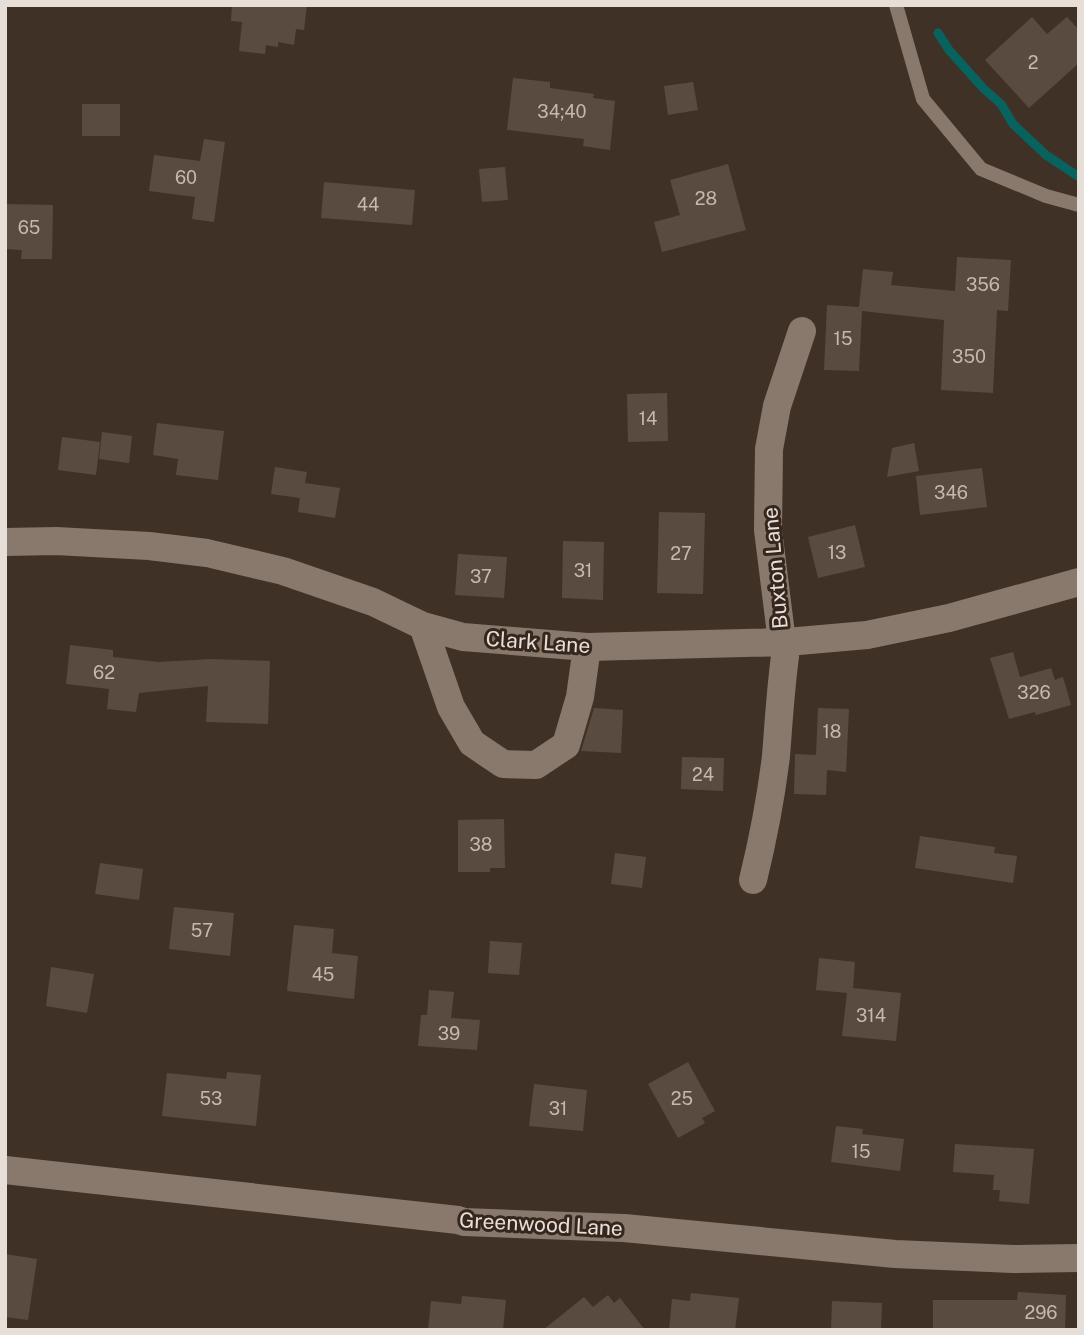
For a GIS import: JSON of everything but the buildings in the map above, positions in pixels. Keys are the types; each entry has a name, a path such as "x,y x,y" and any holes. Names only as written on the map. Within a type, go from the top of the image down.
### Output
{"street":[{"name":"Buxton Lane","path":"753,880 767,819 775,758 784,642 768,530 769,449 777,406 802,331"},
{"name":"Clark Lane","path":"5,542 56,541 149,546 207,553 283,572 373,602 424,626 463,637 587,647 784,642 867,635 949,618 1079,582"},
{"path":"424,626 451,707 472,743 503,764 536,765 566,745 580,697 587,647"},
{"name":"Greenwood Lane","path":"5,1170 464,1222 624,1228 895,1254 1013,1259 1079,1258"}],"lane":[{"path":"896,5 923,99 981,169 1046,196 1079,205"}],"waterway":[{"path":"938,33 949,50 1001,104 1013,124 1046,155 1079,177"}]}
